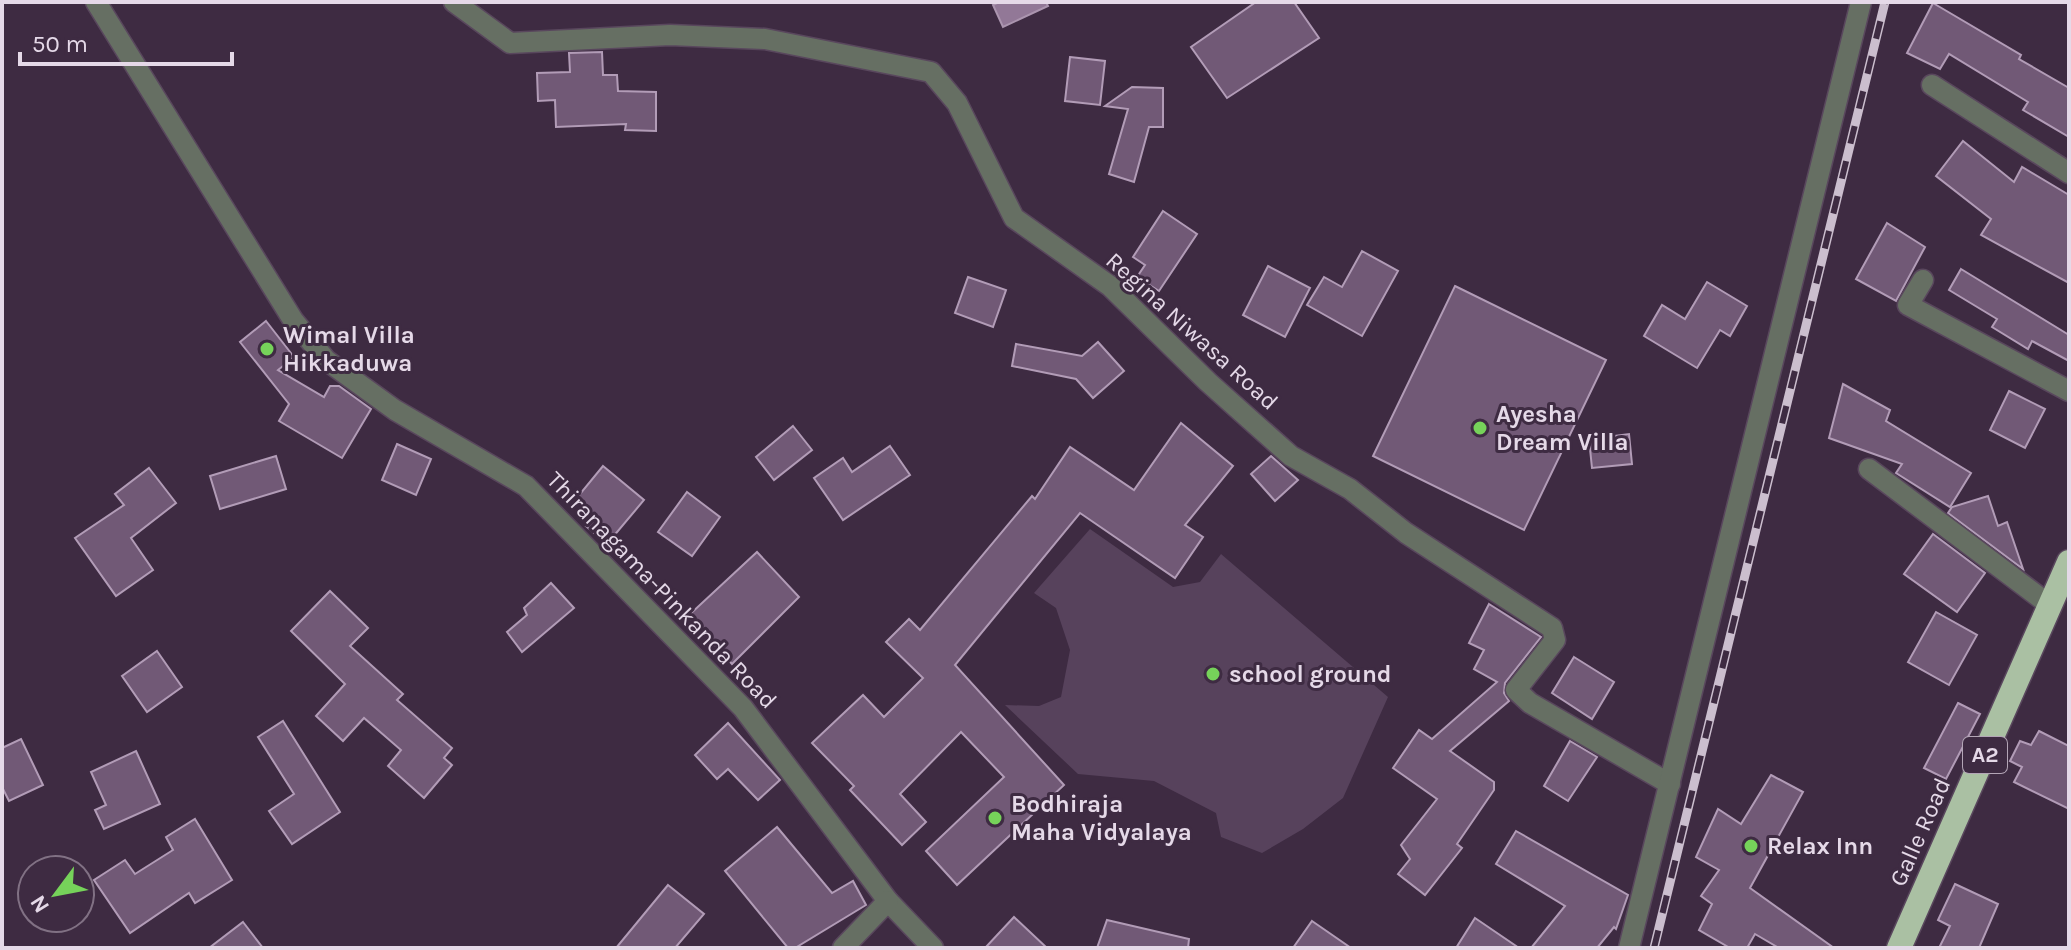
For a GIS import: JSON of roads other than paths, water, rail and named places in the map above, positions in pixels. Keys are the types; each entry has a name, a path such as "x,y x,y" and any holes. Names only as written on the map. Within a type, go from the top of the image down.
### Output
{"highway":[{"name":"Galle Road","path":"1899,948 2069,562"}],"street":[{"name":"Thiranagama-Pinkanda Road","path":"96,2 293,320 326,360 395,410 526,486 743,708 888,901 933,948"},
{"name":"Regina Niwasa Road","path":"454,2 510,43 670,35 765,39 931,72 957,103 1014,218 1110,286 1208,382 1291,456 1350,489 1406,533 1552,628 1555,640 1516,690 1521,697 1670,784"},
{"path":"1629,948 1861,2"},
{"path":"1932,85 2069,173"},
{"path":"1923,280 1908,305 2069,391"},
{"path":"1869,469 2051,606"},
{"path":"843,948 888,901"}],"railway":[{"path":"1654,948 1885,2"}],"place":[{"name":"Wimal Villa Hikkaduwa","path":"267,349"},
{"name":"Ayesha Dream Villa","path":"1480,428"},
{"name":"school ground","path":"1213,674"},
{"name":"Bodhiraja Maha Vidyalaya","path":"995,818"},
{"name":"Relax Inn","path":"1751,846"}]}
